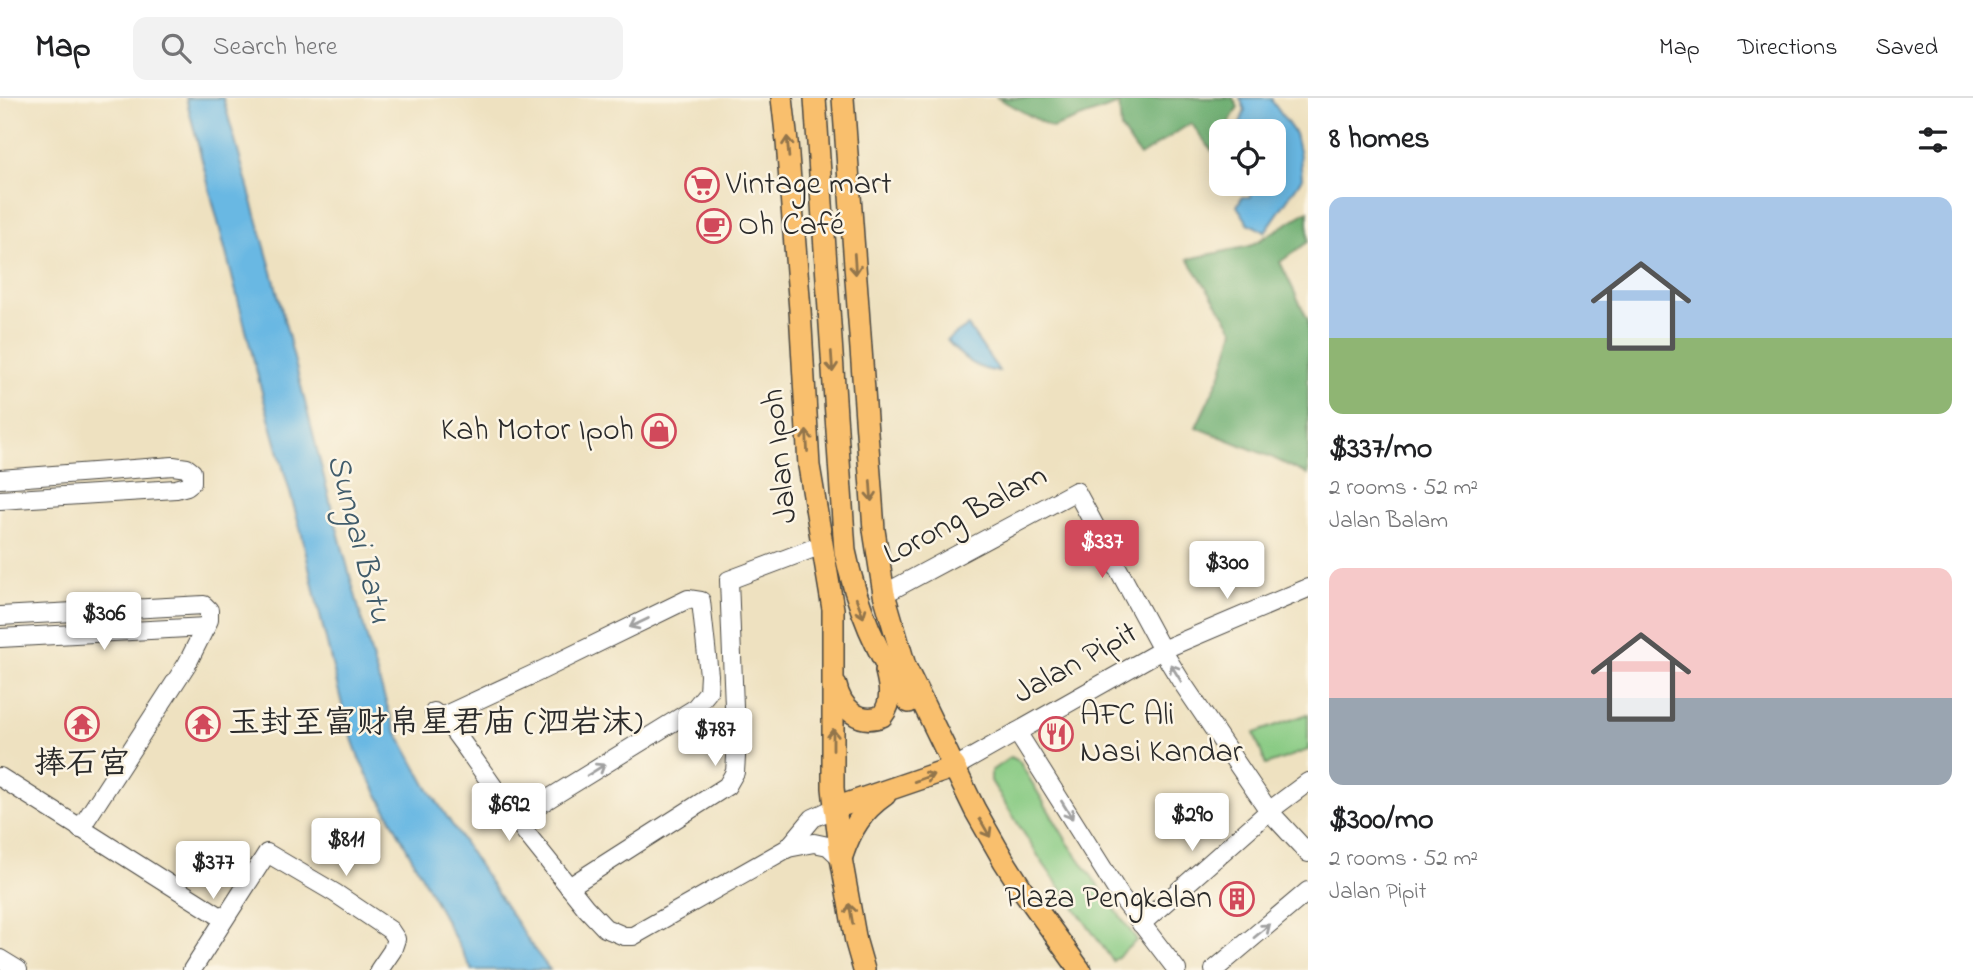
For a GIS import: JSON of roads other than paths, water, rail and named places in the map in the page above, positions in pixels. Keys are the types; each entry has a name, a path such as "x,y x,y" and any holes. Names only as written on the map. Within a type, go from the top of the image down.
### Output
{"main road":[{"name":"Jalan Ipoh","path":"782,98 788,142 809,466 833,609 833,788 841,858 856,942 864,970"},
{"name":"Jalan Ipoh","path":"815,98 845,551 851,584 862,615 882,656 906,698 955,766"},
{"path":"843,98 874,530 884,594 905,666 975,810 1009,869 1080,970"},
{"path":"834,678 838,697 850,711 862,719 882,716 890,692 882,656"},
{"path":"835,808 955,766"},
{"path":"841,858 847,841 869,806 893,789"}],"street":[{"path":"0,479 173,466 187,468 192,472 192,482 176,489 0,500"},
{"name":"Lorong Balam","path":"884,594 1076,491 1162,650"},
{"path":"569,887 727,786 735,772 736,757 729,580 822,545"},
{"name":"Jalan Pipit","path":"955,766 1162,650 1308,588"},
{"path":"516,817 694,709 708,692 709,675 701,601 688,599 536,673 436,714 464,744 538,850 569,887 605,928 624,936 633,936 788,848 813,818 835,808"},
{"path":"0,616 204,605 209,610 209,620 187,664 80,829"},
{"path":"0,638 206,627"},
{"path":"1162,650 1269,811 1308,853"},
{"path":"1017,732 1121,897 1177,970"},
{"path":"0,777 224,919"},
{"path":"1141,924 1269,811 1308,782"},
{"path":"788,848 814,844 828,846 841,858"},
{"path":"192,970 267,853 390,930 396,939 379,970"},
{"path":"1214,970 1308,891"},
{"path":"0,959 18,970"}],"water":[{"path":"186,98 223,98 274,279 375,668 394,727 426,785 550,970 472,970 360,761 346,721 302,535"},
{"path":"1240,98 1272,98 1285,119 1242,119 1245,110"},
{"path":"1286,121 1295,134 1302,178 1265,232 1248,223 1237,206 1242,197 1286,196"},
{"path":"968,326 999,371 984,369 970,362 947,340"}],"place":[{"name":"Vintage mart","path":"702,185"},
{"name":"Oh Café","path":"714,226"},
{"name":"Kah Motor Ipoh","path":"659,431"},
{"name":"捧石宫","path":"82,724"},
{"name":"玉封至富财帛星君庙 (泗岩沫)","path":"203,724"},
{"name":"AFC Ali Nasi Kandar","path":"1056,734"},
{"name":"Plaza Pengkalan","path":"1237,899"}],"water label":[{"name":"Sungai Batu","path":"358,539"}]}
